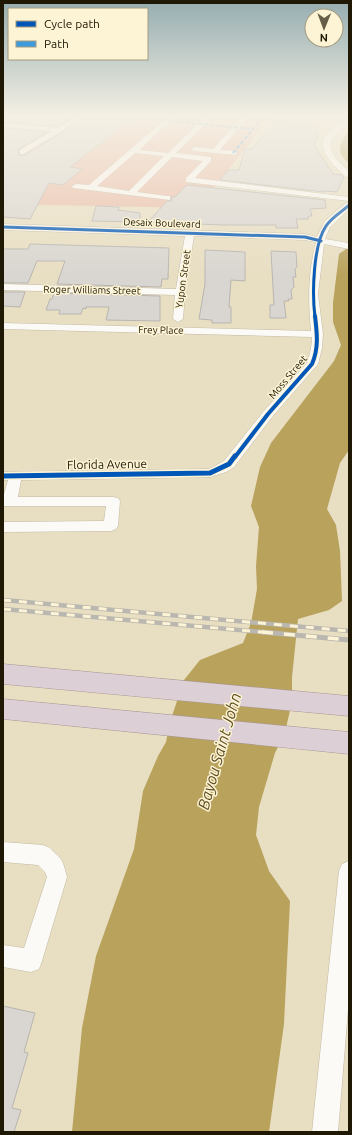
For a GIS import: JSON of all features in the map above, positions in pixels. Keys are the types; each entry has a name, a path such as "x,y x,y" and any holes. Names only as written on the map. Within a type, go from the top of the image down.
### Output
{"highway":[{"path":"3,674 98,684 338,705"},
{"path":"3,709 349,743"}],"street":[{"path":"91,188 111,170"},
{"path":"131,193 155,170"},
{"path":"198,170 189,180 349,199"},
{"path":"76,186 167,198"},
{"name":"Moss Street","path":"210,473 229,464 268,414 312,364 316,355 318,334 313,301 316,268 321,241 327,224 349,205"},
{"name":"Desaix Boulevard","path":"3,227 302,242 321,241 348,244"},
{"name":"Desaix Boulevard","path":"3,233 189,236"},
{"name":"Yupon Street","path":"178,319 180,292 189,236"},
{"name":"Roger Williams Street","path":"3,288 180,292"},
{"name":"Frey Place","path":"3,326 318,334"},
{"name":"Florida Avenue","path":"9,476 210,473"},
{"path":"3,527 111,526 113,501 6,502 9,476"},
{"path":"3,852 43,855 54,866 57,877 31,961 3,956"},
{"path":"325,1132 349,871"}],"shaded area":[{"path":"3,170 228,170 198,208 3,204"}],"water":[{"name":"Bayou Saint John","path":"349,240 349,450 340,463 327,509 336,525 340,551 342,601 329,610 298,619 292,677 292,702 285,732 275,753 259,807 256,835 269,871 290,901 284,1024 269,1132 72,1132 82,1028 96,956 134,849 143,791 158,756 166,742 170,722 184,680 200,660 243,643 251,623 257,589 256,566 259,527 251,506 260,467 271,443 334,361 341,345 333,322 333,303 339,254 346,249"}],"building":[{"path":"3,170 81,170 63,185 49,183 30,219 3,217"},
{"path":"228,170 330,170 333,174 342,175 344,177 337,192 324,192 220,180"},
{"path":"187,185 325,200 326,208 310,209 312,216 309,216 308,219 296,219 298,228 276,228 276,225 222,225 148,222 167,201 171,201 172,197 175,197"},
{"path":"96,206 119,207 118,210 140,213 140,222 92,221"},
{"path":"30,244 169,248 168,279 162,279 161,287 57,284 65,261 37,261 28,283 3,283 3,249 28,249"},
{"path":"205,250 245,252 245,281 231,280 229,307 231,307 231,323 212,323 212,320 199,319 205,284"},
{"path":"271,251 296,252 297,267 295,269 296,277 293,277 294,287 291,290 292,299 288,299 289,301 284,301 286,318 270,318 270,305 274,305"},
{"path":"3,292 25,292 20,307 3,306"},
{"path":"54,293 160,296 160,321 106,320 109,307 86,307 86,309 83,308 81,314 59,314 60,310 46,310"},
{"path":"3,1006 35,1013 24,1052 28,1053 12,1108 21,1110 14,1132 3,1132"}],"railway":[{"path":"3,600 349,631"},
{"path":"3,609 269,633"},
{"path":"262,632 269,633"},
{"path":"269,633 349,640"}],"cycle path":[{"path":"3,476 210,473 229,464 268,414 312,364 317,348 313,284 320,241 326,226 349,205"},
{"path":"3,227 305,237 321,241"}]}
